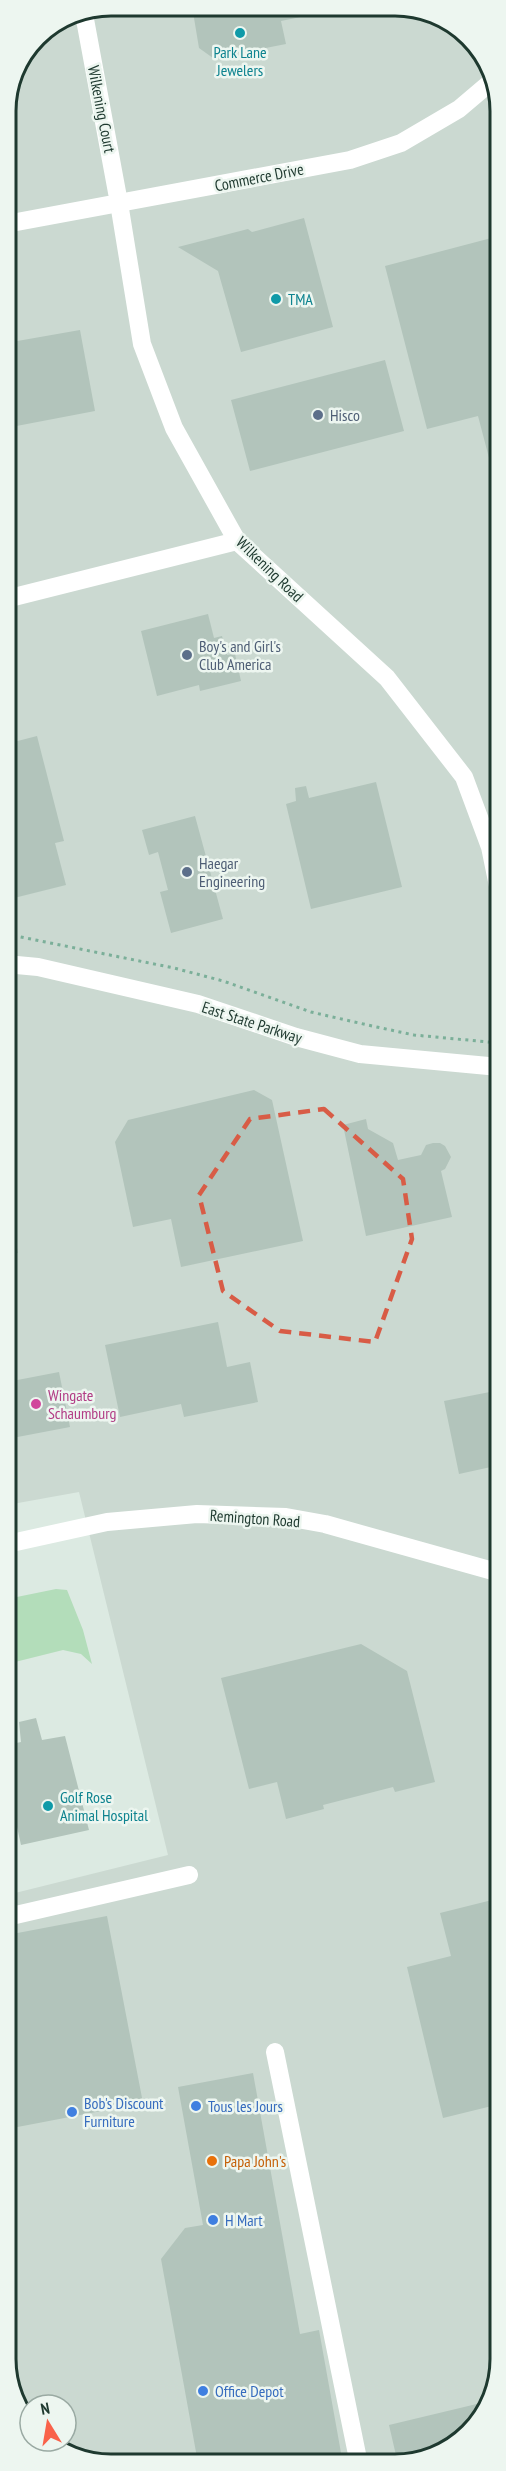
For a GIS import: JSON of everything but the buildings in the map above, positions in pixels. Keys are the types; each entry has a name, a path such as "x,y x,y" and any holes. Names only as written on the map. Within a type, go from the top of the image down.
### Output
{"street":[{"name":"Wilkening Court","path":"85,21 119,203"},
{"name":"Commerce Drive","path":"17,222 350,160 401,143 459,109 486,86"},
{"name":"Wilkening Road","path":"119,203 142,344 174,428 237,541 387,678 465,777 490,846"},
{"path":"17,596 237,541"},
{"name":"East State Parkway","path":"17,965 49,969 189,1002 296,1037 360,1054 490,1066"},
{"name":"Remington Road","path":"16,1542 106,1522 197,1514 286,1517 325,1524 489,1570"},
{"path":"16,1915 189,1875"},
{"path":"276,2052 356,2454"}],"path":[{"path":"17,936 174,968 223,981 311,1012 372,1026 414,1035 490,1042"}],"highlighted area":[{"path":"324,1109 403,1179 412,1239 375,1342 280,1331 223,1291 199,1195 250,1119"}],"shaded area":[{"path":"395,16 413,18 442,29 466,49 482,75 490,111 489,2366 486,2384 477,2407 466,2422 442,2442 407,2454 93,2453 78,2448 78,2393 23,2393 16,2360 16,1893 168,1855 79,1492 16,1503 17,105 26,69 49,40 64,29 99,17"}],"green space":[{"path":"56,1589 67,1590 83,1630 92,1664 81,1654 63,1650 16,1662 16,1597"}],"place":[{"name":"Park Lane Jewelers","path":"240,33"},
{"name":"TMA","path":"276,299"},
{"name":"Hisco","path":"318,415"},
{"name":"Boy's and Girl's Club America","path":"187,655"},
{"name":"Haegar Engineering","path":"187,872"},
{"name":"Wingate Schaumburg","path":"36,1404"},
{"name":"Golf Rose Animal Hospital","path":"48,1806"},
{"name":"Tous les Jours","path":"196,2106"},
{"name":"Bob's Discount Furniture","path":"72,2112"},
{"name":"Papa John's","path":"212,2161"},
{"name":"H Mart","path":"213,2220"},
{"name":"Office Depot","path":"203,2391"}]}
